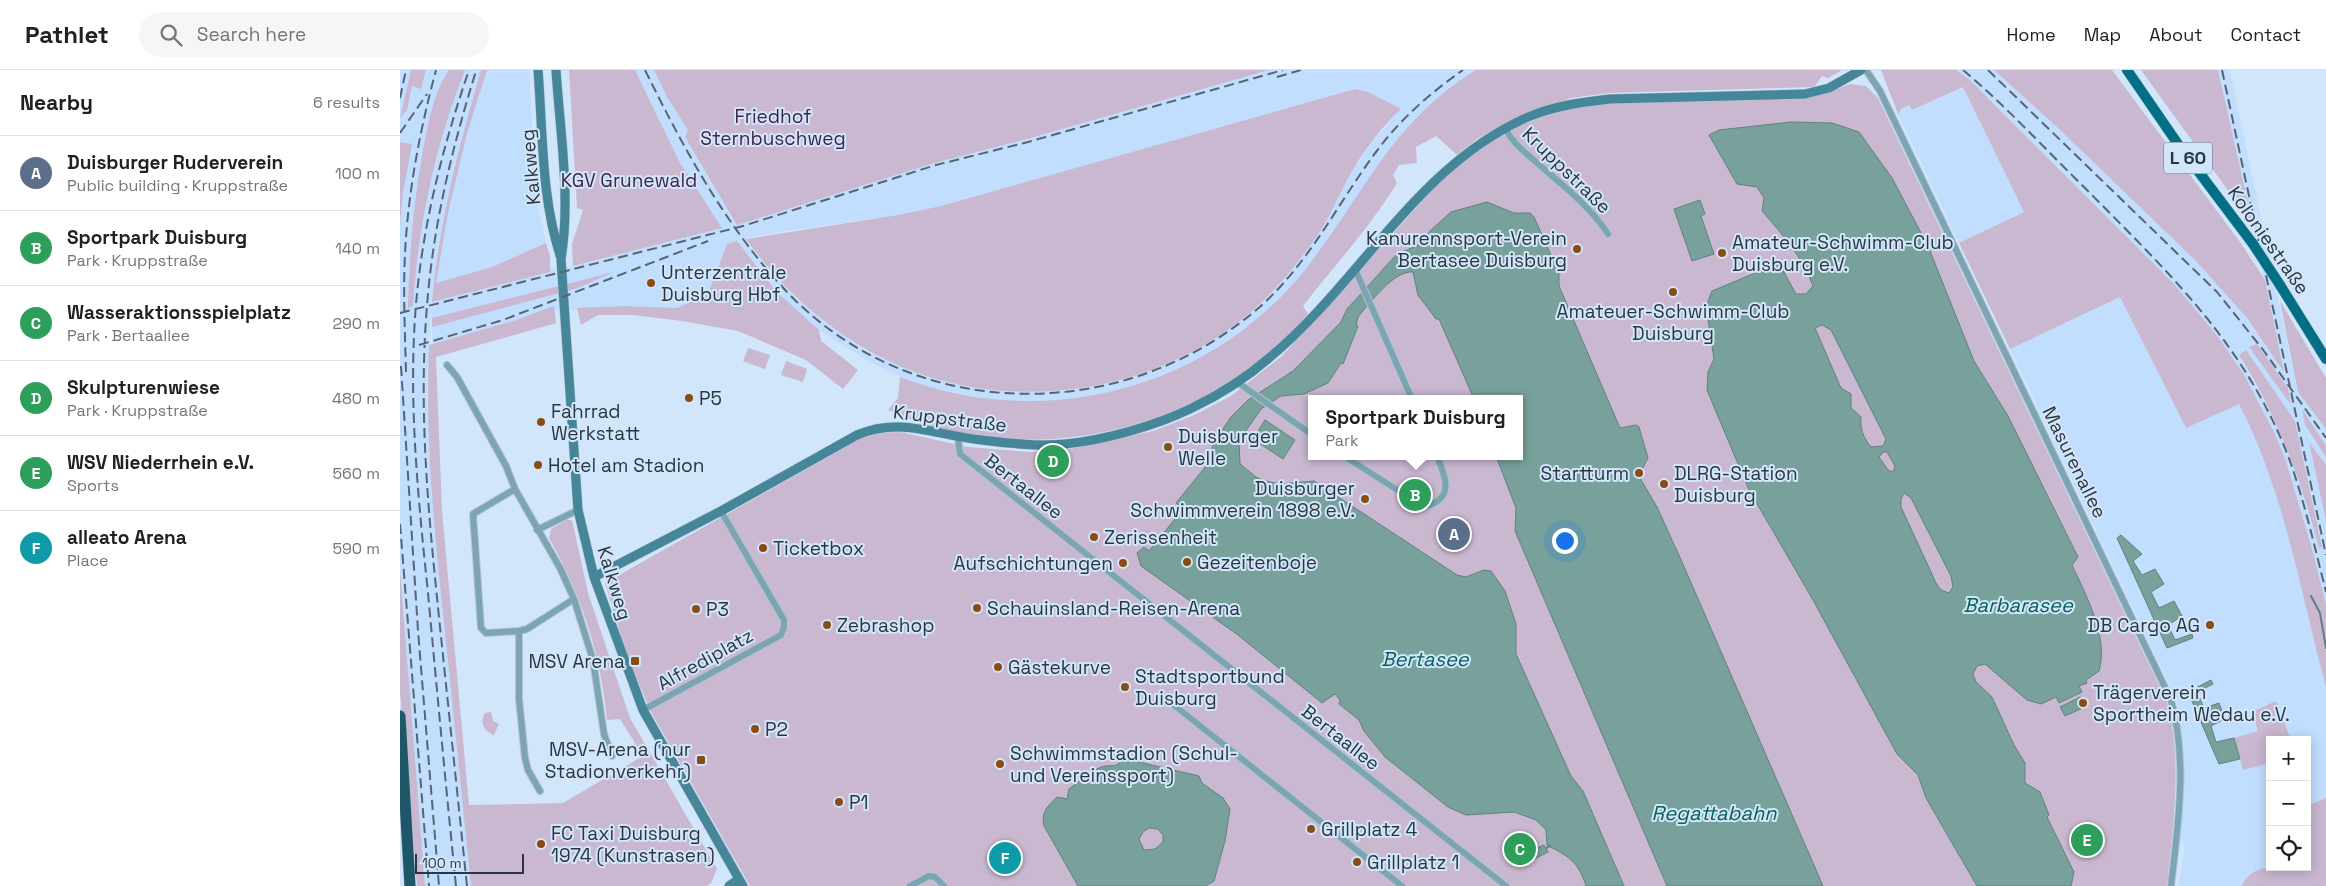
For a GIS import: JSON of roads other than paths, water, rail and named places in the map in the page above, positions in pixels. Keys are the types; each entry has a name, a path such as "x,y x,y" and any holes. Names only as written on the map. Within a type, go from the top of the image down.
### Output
{"highway":[{"path":"400,716 402,776 410,886"}],"main road":[{"name":"Koloniestraße","path":"2127,70 2180,147 2253,244 2326,359"}],"street":[{"name":"Kalkweg","path":"538,70 547,190 555,241 561,259"},
{"name":"Kalkweg","path":"556,70 564,189 564,239 561,259 578,510 594,577 643,710 741,883"},
{"name":"Kruppstraße","path":"594,577 722,511 857,435 876,428 906,426 958,438 1043,445 1066,444 1141,427 1166,419 1200,404 1237,382 1269,359 1355,269 1424,192 1450,167 1479,144 1506,128 1530,117 1556,108 1610,99 1805,94 1829,88 1861,70"},
{"name":"Masurenallee","path":"1866,70 1880,91 2171,700 2180,739 2180,766 2178,817 2171,886"},
{"name":"Kruppstraße","path":"1506,128 1513,143 1577,200 1601,223 1608,234"},
{"path":"1355,269 1410,395"},
{"path":"447,365 457,377 484,425 506,466 515,489 574,599 593,660 604,734 612,756"},
{"path":"1237,382 1251,394 1308,432"},
{"name":"Bertaallee","path":"958,438 960,454 1506,886"},
{"path":"1350,460 1424,507 1437,502 1446,488 1444,473 1439,460"},
{"path":"515,489 474,511 472,516 481,628 486,633 519,631 574,599"},
{"path":"538,530 578,510"},
{"name":"Alfrediplatz","path":"643,710 781,635 784,620 722,511"},
{"path":"519,631 519,699 525,758 528,770 540,791"},
{"path":"1170,702 1402,886"},
{"path":"910,886 929,876 935,877 944,886"},
{"path":"729,886 741,883"}],"water":[{"name":"Barbarasee","path":"1791,122 1832,123 1859,132 1892,178 1928,246 1974,361 2008,416 2078,557 2072,565 2095,617 2101,645 2099,671 2086,680 2087,683 2079,686 2082,692 2059,703 2056,697 2041,704 2027,700 1985,664 1977,666 1973,674 1976,682 1992,697 2014,745 2025,763 2025,783 2040,792 2049,815 2047,817 2074,872 2071,886 1977,886 1926,798 1918,775 1897,754 1813,600 1749,490 1707,390 1708,372 1714,359 1706,307 1712,291 1779,263 1796,294 1806,294 1813,286 1798,255 1762,211 1764,198 1757,187 1737,184 1709,135 1719,130","holes":["1822,325 1831,330 1886,439 1883,446 1871,447 1864,436 1861,417 1851,408 1851,394 1841,388 1815,328","1883,452 1887,452 1895,466 1893,472 1888,470 1879,457","1904,493 1911,498 1951,576 1953,587 1949,593 1941,590 1936,583 1901,507 1901,499"]},
{"path":"1700,200 1705,214 1701,216 1714,254 1692,261 1674,209"},
{"path":"1487,202 1514,213 1530,213 1534,217 1559,273 1559,286 1620,428 1636,425 1639,427 1648,458 1641,471 1637,473 1657,507 1682,562 1823,886 1667,886 1515,531 1516,508 1498,460 1523,460 1523,395 1472,395 1439,319 1436,319 1418,295 1413,272 1398,276 1390,282 1358,317 1356,325 1358,326 1343,364 1341,363 1328,383 1304,394 1281,396 1261,409 1239,441 1240,464 1256,477 1265,481 1281,484 1314,481 1457,575 1466,577 1484,570 1491,571 1505,591 1516,624 1516,654 1571,776 1583,791 1624,886 1586,886 1579,870 1571,860 1547,845 1546,830 1536,820 1514,812 1466,815 1448,807 1385,757 1364,731 1359,720 1339,704 1340,700 1335,694 1322,703 1238,635 1141,566 1137,553 1144,547 1149,551 1183,509 1176,503 1206,466 1214,442 1231,417 1248,400 1293,371 1341,322 1347,309 1397,254 1421,244 1430,231 1451,212"},
{"path":"1265,420 1295,440 1283,459 1253,439"},
{"path":"2121,535 2142,554 2133,561 2142,575 2155,569 2164,584 2151,592 2159,608 2174,601 2182,616 2168,625 2175,640 2192,634 2193,638 2167,648 2117,538"},
{"path":"2211,680 2213,684 2197,692 2204,708 2219,703 2225,719 2211,726 2216,742 2234,738 2240,759 2219,764 2188,692"},
{"path":"2080,697 2085,707 2065,716 2060,707"},
{"path":"1125,755 1128,755 1130,760 1199,776 1202,783 1223,798 1230,809 1225,841 1214,881 1206,886 1078,886 1044,826 1044,813 1057,797 1067,799 1069,789 1091,772 1103,766 1116,765","holes":["1149,828 1158,829 1163,835 1163,842 1155,849 1144,850 1139,839 1143,832"]},
{"path":"1544,845 1548,852 1534,859 1524,858 1519,851 1520,847 1530,846 1537,848"}],"waterway":[{"path":"2311,596 2320,613 2326,648"},
{"path":"1511,845 1519,851"},
{"path":"1546,848 1550,846"}],"railway":[{"path":"400,98 406,70"},
{"path":"406,372 404,283 409,207 425,115 436,70"},
{"path":"456,886 418,485 413,376 416,304 429,214 451,127 469,70"},
{"path":"645,70 675,129 708,187 745,242 788,293 840,337 897,368 959,387 1023,394 1087,389 1150,372 1209,344 1263,304 1281,286 1312,247 1367,164 1391,133 1420,104 1463,70"},
{"path":"400,313 743,226 936,165 1028,142 1283,70"},
{"path":"1277,77 1301,70"},
{"path":"1963,70 2010,113 2146,250 2203,313 2228,346 2252,382 2272,420 2290,461 2326,592"},
{"path":"1988,70 2217,292 2264,351 2326,438"},
{"path":"2222,70 2326,555"},
{"path":"467,886 432,547 426,467 424,387 427,306 434,246 445,187 476,71"},
{"path":"400,133 427,94"},
{"path":"419,345 503,320 708,241"},
{"path":"401,366 418,631 439,886"},
{"path":"400,524 429,886"}],"place":[{"name":"Kanurennsport-Verein Bertasee Duisburg","path":"1577,249"},
{"name":"Amateur-Schwimm-Club Duisburg e.V.","path":"1722,253"},
{"name":"Unterzentrale Duisburg Hbf","path":"651,283"},
{"name":"Amateuer-Schwimm-Club Duisburg","path":"1673,292"},
{"name":"P5","path":"689,398"},
{"name":"Fahrrad Werkstatt","path":"541,422"},
{"name":"Duisburger Welle","path":"1168,447"},
{"name":"Skulpturenwiese","path":"1053,461"},
{"name":"Hotel am Stadion","path":"538,465"},
{"name":"Startturm","path":"1639,473"},
{"name":"DLRG-Station Duisburg","path":"1664,484"},
{"name":"Sportpark Duisburg","path":"1415,495"},
{"name":"Duisburger Schwimmverein 1898 e.V.","path":"1365,499"},
{"name":"Duisburger Ruderverein","path":"1454,534"},
{"name":"Zerissenheit","path":"1094,537"},
{"name":"Ticketbox","path":"763,548"},
{"name":"Gezeitenboje","path":"1187,562"},
{"name":"Aufschichtungen","path":"1123,563"},
{"name":"Schauinsland-Reisen-Arena","path":"977,608"},
{"name":"P3","path":"696,609"},
{"name":"Zebrashop","path":"827,625"},
{"name":"DB Cargo AG","path":"2210,625"},
{"name":"MSV Arena","path":"635,661"},
{"name":"Gästekurve","path":"998,667"},
{"name":"Stadtsportbund Duisburg","path":"1125,687"},
{"name":"Trägerverein Sportheim Wedau e.V.","path":"2083,703"},
{"name":"P2","path":"755,729"},
{"name":"MSV-Arena (nur Stadionverkehr)","path":"701,760"},
{"name":"Schwimmstadion (Schul- und Vereinssport)","path":"1000,764"},
{"name":"P1","path":"839,802"},
{"name":"Grillplatz 4","path":"1311,829"},
{"name":"WSV Niederrhein e.V.","path":"2087,840"},
{"name":"FC Taxi Duisburg 1974 (Kunstrasen)","path":"541,844"},
{"name":"Wasseraktionsspielplatz","path":"1520,849"},
{"name":"alleato Arena","path":"1005,858"},
{"name":"Grillplatz 1","path":"1357,862"}],"park label":[{"name":"Friedhof Sternbuschweg","path":"773,127"},
{"name":"KGV Grunewald","path":"629,180"}],"water label":[{"name":"Bertasee","path":"1425,659"},
{"name":"Regattabahn","path":"1714,813"}]}
